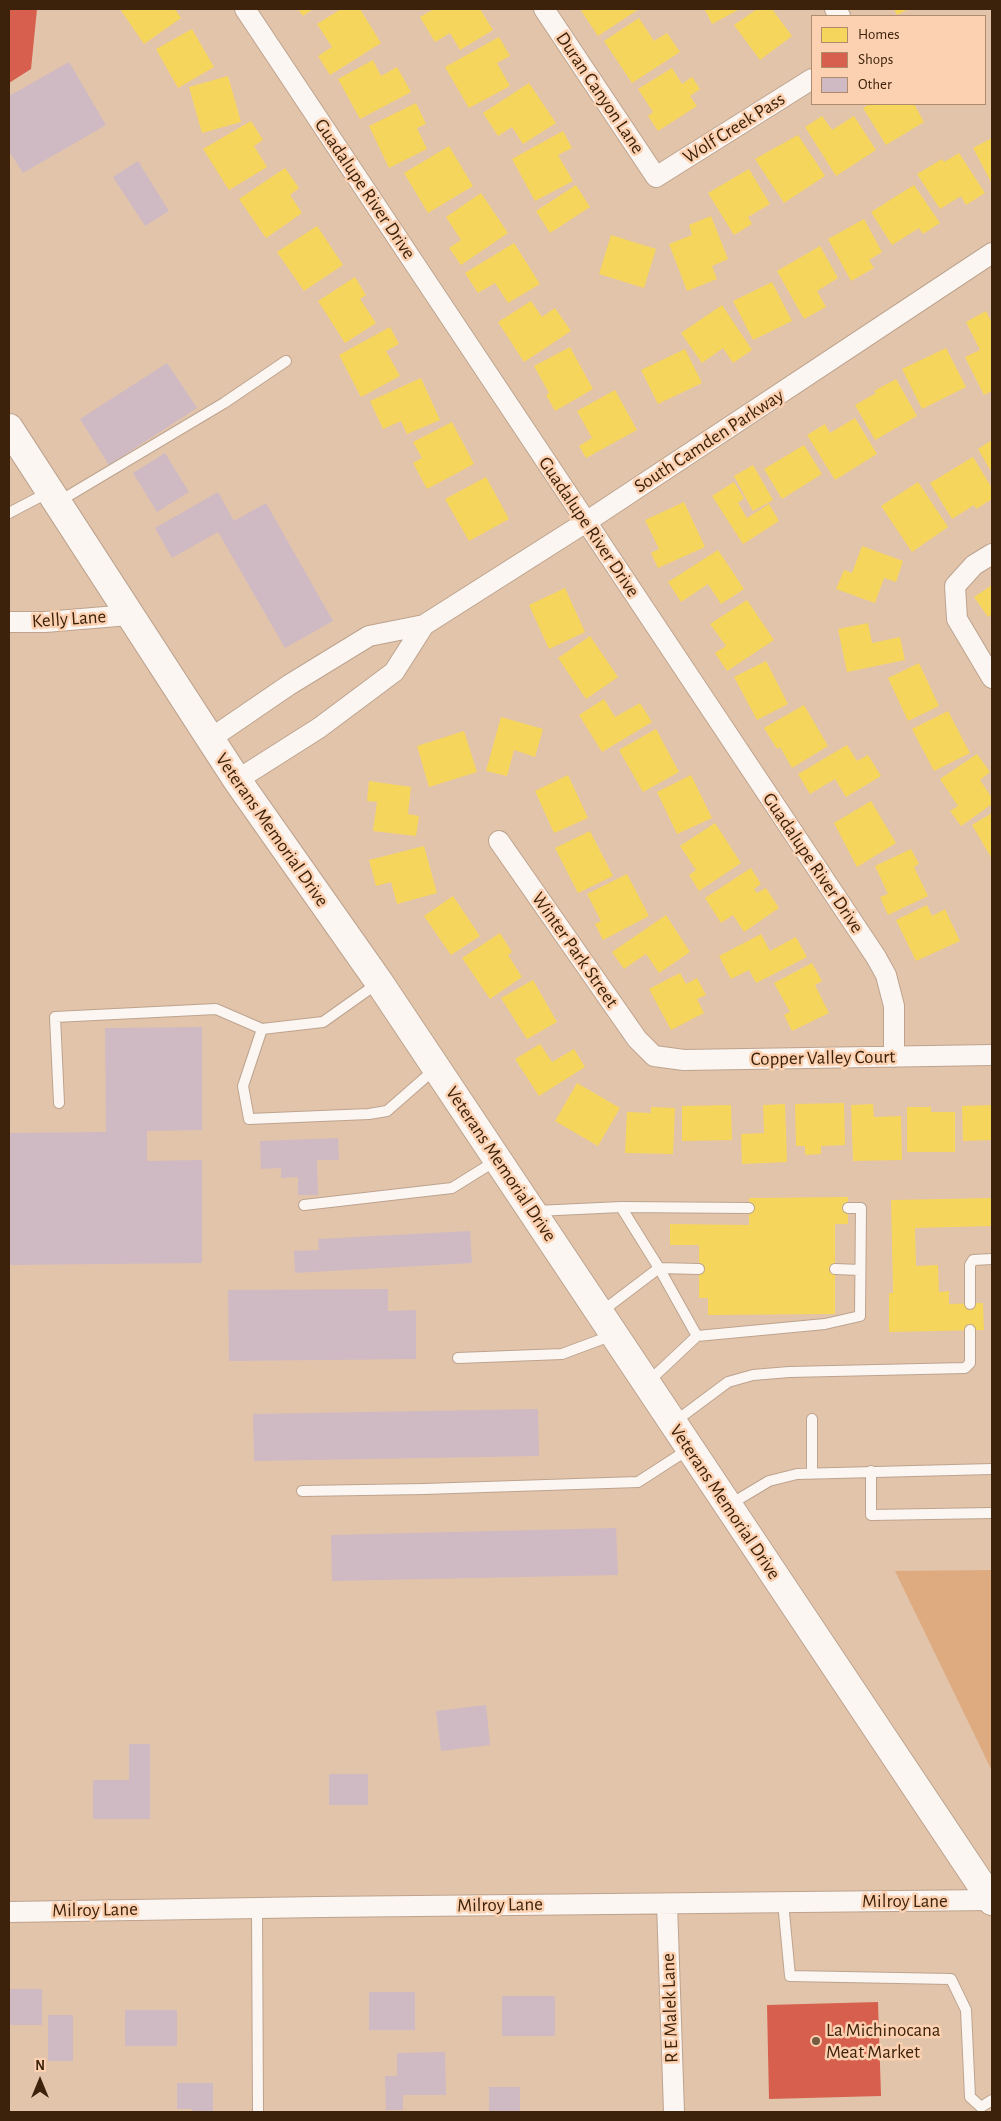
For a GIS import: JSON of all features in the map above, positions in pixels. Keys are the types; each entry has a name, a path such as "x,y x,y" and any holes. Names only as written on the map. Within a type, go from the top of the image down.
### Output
{"main road":[{"name":"Veterans Memorial Drive","path":"9,428 237,780 378,982 498,1159 992,1901"}],"street":[{"name":"Guadalupe River Drive","path":"245,9 883,969 894,1006 894,1057"},
{"name":"Duran Canyon Lane","path":"544,9 656,177"},
{"name":"Wolf Creek Pass","path":"656,177 811,80"},
{"name":"South Camden Parkway","path":"210,739 289,685 369,636 424,625 586,522 992,253"},
{"path":"992,554 974,565 955,586 957,619 992,678"},
{"name":"Kelly Lane","path":"9,622 45,622 129,615"},
{"name":"South Camden Parkway","path":"237,780 319,728 394,672 424,625"},
{"name":"Winter Park Street","path":"499,841 637,1039 654,1056"},
{"name":"Copper Valley Court","path":"654,1056 684,1060 992,1055"},
{"name":"Milroy Lane","path":"9,1912 992,1901"},
{"name":"R E Malek Lane","path":"667,1904 674,2112"}],"lane":[{"path":"9,513 53,497 224,403 286,361"},
{"path":"59,1103 55,1017 216,1010 262,1029 323,1022 378,982"},
{"path":"262,1029 243,1086 249,1119 369,1114 387,1111 436,1068"},
{"path":"304,1205 452,1188 498,1159"},
{"path":"621,1207 659,1268 697,1336"},
{"path":"532,1211 621,1207 749,1208"},
{"path":"646,1384 697,1336 825,1324 860,1316 861,1208 848,1208"},
{"path":"970,1304 970,1265 973,1260 992,1260"},
{"path":"458,1358 562,1354 607,1324 659,1268 700,1269"},
{"path":"835,1270 860,1270"},
{"path":"672,1423 728,1382 752,1375 789,1372 965,1368 970,1363 970,1330"},
{"path":"812,1419 812,1473"},
{"path":"302,1491 638,1482 689,1448"},
{"path":"728,1506 768,1481 797,1474 992,1469"},
{"path":"871,1471 871,1515 992,1513"},
{"path":"783,1902 790,1976 951,1979 966,2010 970,2098 978,2110 992,2100"},
{"path":"257,1908 258,2112"}],"shaded area":[{"path":"992,1570 992,1771 895,1571"}],"building: Homes":[{"path":"120,9 175,9 181,18 144,44"},
{"path":"298,9 313,9 303,16"},
{"path":"341,9 360,9 381,43 330,75 318,56 332,47 317,24"},
{"path":"434,9 480,9 493,30 460,50 450,33 435,42 420,17"},
{"path":"580,9 639,9 598,36"},
{"path":"740,9 712,24 705,10"},
{"path":"757,9 772,9 792,36 760,60 734,25"},
{"path":"894,9 909,9 897,15"},
{"path":"639,18 654,41 667,33 680,52 632,83 604,41"},
{"path":"192,29 214,67 178,88 156,49"},
{"path":"499,37 510,56 497,63 510,86 469,108 445,67"},
{"path":"373,60 381,76 397,67 411,92 360,119 338,79"},
{"path":"672,68 682,84 692,77 700,89 690,96 697,106 658,131 648,116 653,112 638,89"},
{"path":"228,76 241,122 202,133 189,87"},
{"path":"529,83 556,123 523,144 512,127 498,136 483,113"},
{"path":"416,103 426,124 417,128 427,149 389,168 369,126"},
{"path":"868,105 915,105 924,122 886,145 863,108"},
{"path":"822,116 832,130 854,116 876,150 836,176 805,127"},
{"path":"251,121 263,140 254,146 267,167 229,190 203,149"},
{"path":"563,131 572,148 558,155 573,181 535,201 512,159"},
{"path":"798,135 825,176 784,203 755,159"},
{"path":"992,138 992,184 973,148"},
{"path":"449,146 473,186 428,213 404,173"},
{"path":"959,153 985,193 966,205 961,196 940,209 917,174 942,159 944,162"},
{"path":"285,168 299,188 290,195 302,213 266,238 239,199"},
{"path":"749,169 770,204 748,217 752,224 734,235 708,193"},
{"path":"576,185 590,207 550,233 536,211"},
{"path":"914,185 940,223 923,234 919,228 892,245 871,212"},
{"path":"481,193 508,233 461,265 449,248 461,240 446,217"},
{"path":"711,216 728,259 712,266 717,279 687,291 669,244 692,235 689,225"},
{"path":"864,219 882,252 869,260 874,268 851,281 828,239"},
{"path":"317,226 343,265 304,291 277,252"},
{"path":"611,235 656,249 644,288 599,274"},
{"path":"514,243 540,284 508,303 495,283 478,293 465,273"},
{"path":"820,246 838,278 817,291 826,307 804,319 777,271"},
{"path":"355,277 366,295 360,299 376,323 345,343 318,301"},
{"path":"772,282 792,321 753,340 733,301"},
{"path":"531,301 542,317 555,308 571,331 524,362 498,322"},
{"path":"722,305 752,350 733,363 723,348 702,363 681,333"},
{"path":"986,311 992,323 992,391 984,395 965,357 980,350 966,322"},
{"path":"390,327 399,344 386,351 400,376 361,397 339,355"},
{"path":"570,347 593,389 555,411 546,395 549,393 534,366"},
{"path":"946,348 966,387 922,409 902,369"},
{"path":"685,349 702,383 658,404 641,370"},
{"path":"421,378 440,420 407,434 401,421 383,429 370,401"},
{"path":"896,379 917,416 875,440 855,405 876,393 874,391"},
{"path":"615,390 637,430 586,458 579,446 592,438 577,411"},
{"path":"855,418 877,454 835,480 807,435 825,424 830,433"},
{"path":"452,422 474,464 427,489 413,463 422,458 413,442"},
{"path":"992,440 992,473 978,449"},
{"path":"804,445 822,474 782,499 764,469"},
{"path":"973,457 992,488 992,499 976,509 974,505 952,519 930,483"},
{"path":"753,465 773,500 753,511 734,476"},
{"path":"486,477 509,519 469,541 445,499"},
{"path":"734,482 744,498 738,503 747,518 769,504 779,521 743,544 712,496"},
{"path":"918,482 948,527 912,552 881,506"},
{"path":"684,502 705,547 658,568 651,553 659,549 645,520"},
{"path":"862,546 903,561 896,582 884,578 875,603 836,589 844,570 852,573"},
{"path":"718,550 744,589 721,604 708,584 681,602 668,582"},
{"path":"992,585 992,617 991,615 988,617 974,597"},
{"path":"565,588 585,632 549,649 529,605"},
{"path":"747,600 774,640 727,671 715,653 726,646 710,624"},
{"path":"868,623 872,643 900,637 905,660 847,672 838,629"},
{"path":"590,636 618,677 586,699 558,658"},
{"path":"766,661 788,704 757,720 734,677"},
{"path":"919,663 939,706 908,721 888,678"},
{"path":"604,699 615,717 640,703 652,722 602,752 579,715"},
{"path":"804,705 828,746 792,768 780,747 777,749 764,728"},
{"path":"948,711 970,753 934,771 912,729"},
{"path":"501,717 543,729 535,757 514,750 507,776 486,771"},
{"path":"656,729 679,772 643,792 619,750"},
{"path":"464,731 477,772 429,787 417,746"},
{"path":"847,745 857,761 868,755 881,776 846,797 835,779 810,794 798,774"},
{"path":"977,754 990,772 980,780 992,798 992,804 961,826 950,811 958,806 940,779"},
{"path":"568,775 588,818 554,833 535,791"},
{"path":"691,775 712,818 677,834 657,792"},
{"path":"369,781 411,787 408,814 419,816 416,836 373,831 377,802 367,801"},
{"path":"871,801 896,843 857,867 834,823"},
{"path":"992,813 992,859 972,825"},
{"path":"715,823 741,863 699,891 689,875 696,870 680,846"},
{"path":"590,831 613,876 578,893 555,848"},
{"path":"424,846 437,893 397,904 391,882 376,886 369,860"},
{"path":"911,849 919,864 914,867 928,896 888,915 880,897 888,894 875,866"},
{"path":"751,868 761,884 754,889 757,893 766,888 779,908 744,932 733,915 721,923 705,898"},
{"path":"627,874 649,916 603,940 595,924 601,921 587,894"},
{"path":"453,896 480,936 451,955 424,916"},
{"path":"927,905 932,916 945,909 960,941 916,961 896,920"},
{"path":"666,915 690,952 659,973 646,954 624,969 612,952"},
{"path":"500,933 512,952 508,955 522,977 490,999 462,958"},
{"path":"761,934 770,951 796,937 807,957 756,983 749,970 731,979 719,956"},
{"path":"812,963 822,981 815,985 829,1013 792,1031 784,1015 790,1012 774,983"},
{"path":"680,973 686,984 697,978 706,995 697,999 704,1013 671,1030 649,989"},
{"path":"533,980 557,1022 527,1039 501,998"},
{"path":"540,1044 552,1062 574,1049 585,1067 539,1096 515,1059"},
{"path":"577,1083 620,1108 598,1146 555,1121"},
{"path":"844,1103 845,1145 821,1146 821,1154 805,1155 805,1146 796,1146 795,1104"},
{"path":"785,1104 787,1162 742,1164 741,1134 764,1133 763,1105"},
{"path":"873,1104 874,1117 901,1116 902,1160 853,1161 851,1105"},
{"path":"731,1105 732,1140 682,1141 682,1106"},
{"path":"992,1105 992,1140 963,1141 962,1106"},
{"path":"651,1107 675,1108 673,1154 625,1153 627,1112 651,1113"},
{"path":"907,1107 931,1107 931,1112 955,1112 955,1152 907,1152"},
{"path":"848,1197 848,1224 835,1224 835,1314 708,1315 708,1298 699,1298 699,1245 670,1245 670,1224 749,1225 749,1198"},
{"path":"992,1198 992,1226 915,1228 916,1266 938,1265 939,1292 949,1291 949,1304 983,1303 984,1330 889,1332 889,1293 893,1293 891,1200"}],"building: Shops":[{"path":"9,9 37,9 31,69 9,83"},
{"path":"878,2002 881,2096 769,2099 767,2005"}],"building: Other":[{"path":"69,62 106,125 23,173 11,154 9,155 9,96"},
{"path":"138,161 169,211 145,226 113,177"},
{"path":"167,363 197,408 109,465 80,419"},
{"path":"165,453 189,492 157,512 133,473"},
{"path":"218,492 234,521 266,503 333,621 285,648 218,532 172,558 155,528"},
{"path":"202,1027 202,1130 147,1131 147,1161 202,1160 202,1263 9,1265 9,1133 106,1132 105,1028"},
{"path":"338,1138 339,1160 317,1160 318,1195 298,1195 298,1177 281,1178 281,1168 261,1169 260,1141"},
{"path":"470,1231 472,1263 295,1273 294,1251 319,1250 318,1239"},
{"path":"388,1289 388,1311 416,1310 416,1359 229,1361 228,1290"},
{"path":"538,1409 539,1456 254,1461 253,1414"},
{"path":"616,1528 618,1575 332,1581 331,1535"},
{"path":"486,1705 490,1745 441,1751 436,1711"},
{"path":"129,1744 150,1744 150,1819 93,1819 93,1780 129,1780"},
{"path":"329,1774 368,1774 368,1805 329,1805"},
{"path":"9,1989 42,1989 42,2025 9,2025"},
{"path":"369,1992 415,1992 415,2030 369,2030"},
{"path":"502,1996 555,1996 555,2036 502,2036"},
{"path":"125,2010 177,2010 177,2046 125,2046"},
{"path":"48,2015 73,2015 73,2061 48,2061"},
{"path":"445,2052 446,2095 403,2095 403,2110 386,2110 385,2076 397,2076 397,2053"},
{"path":"177,2083 213,2083 213,2112 192,2112 192,2109 177,2109"},
{"path":"489,2087 520,2087 520,2112 489,2112"}],"place":[{"name":"La Michinocana Meat Market","path":"816,2041"}]}
